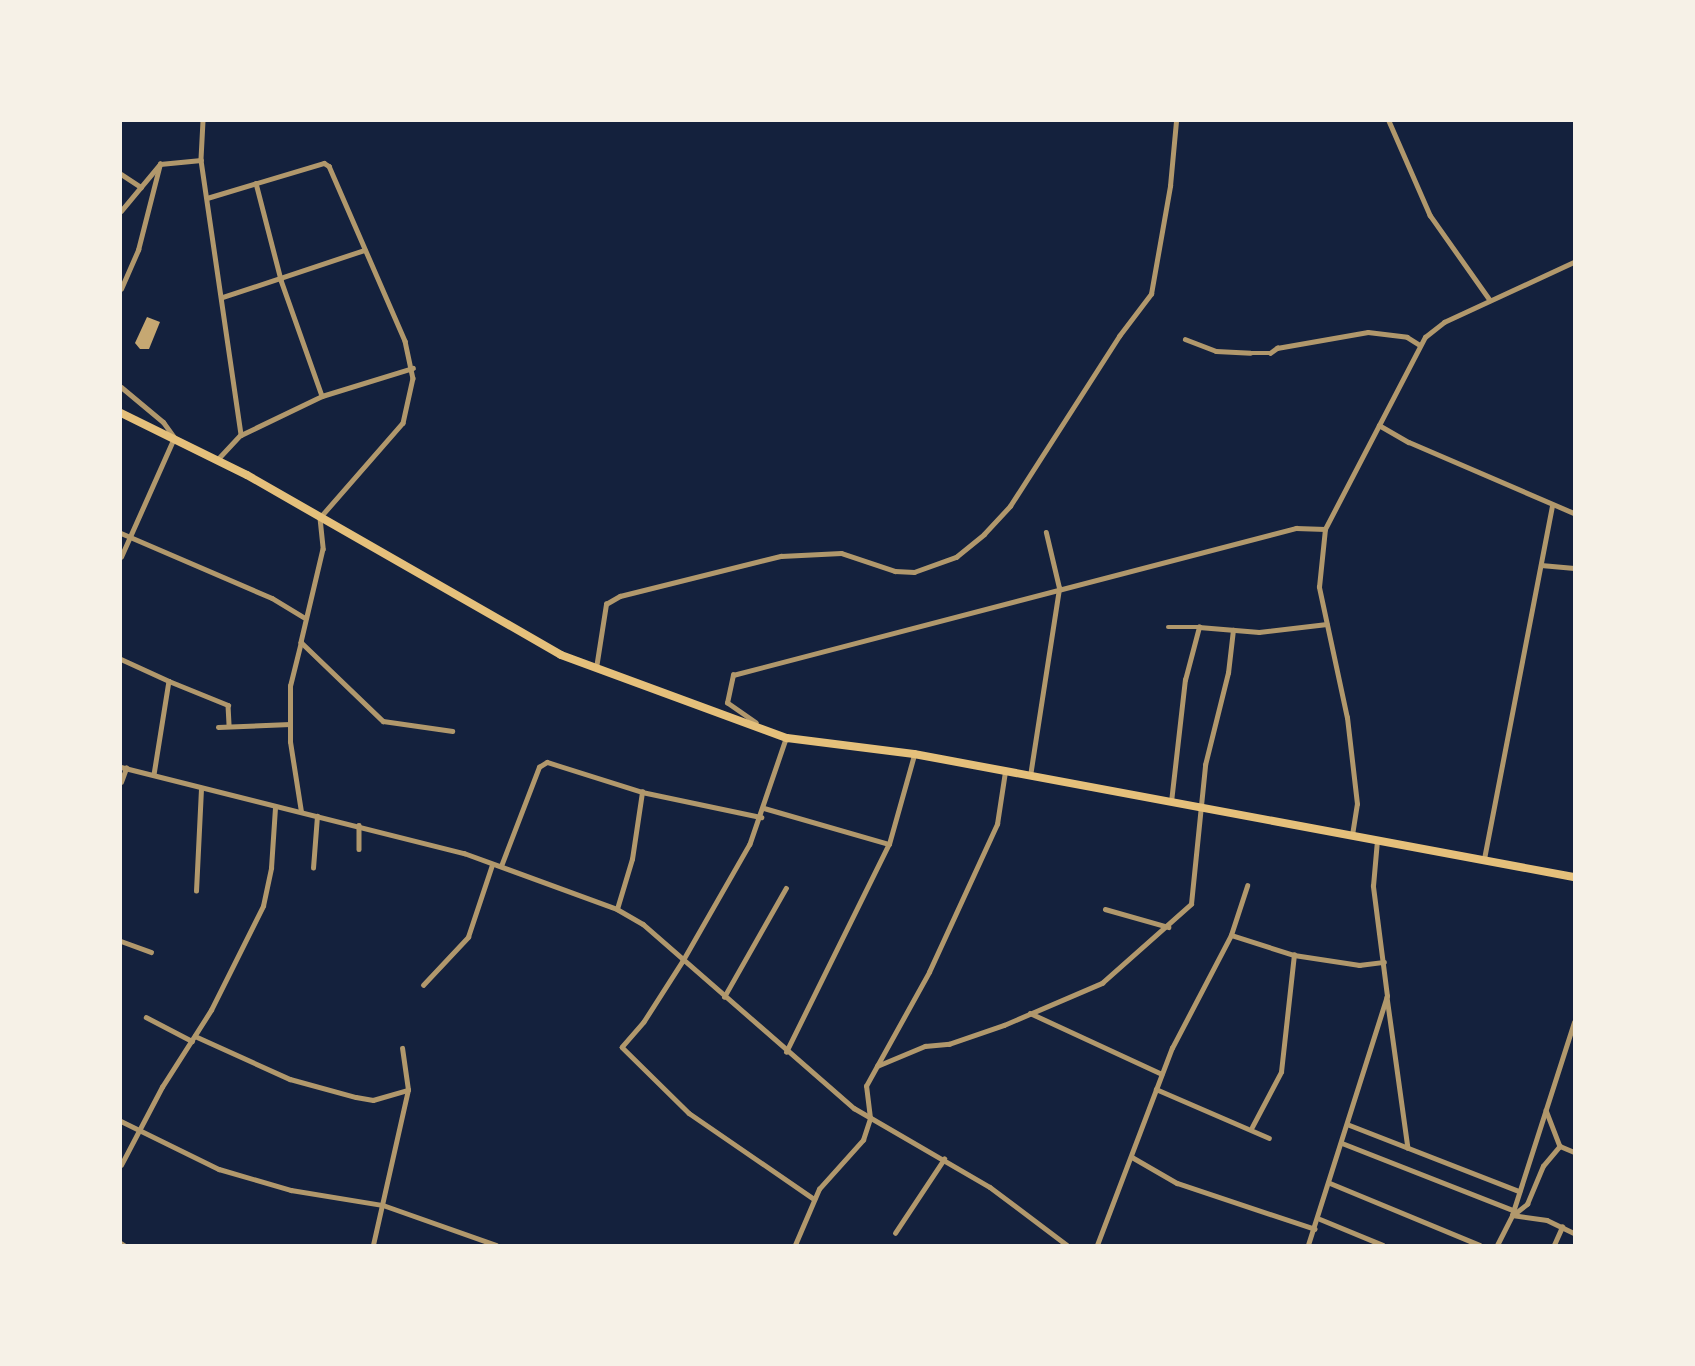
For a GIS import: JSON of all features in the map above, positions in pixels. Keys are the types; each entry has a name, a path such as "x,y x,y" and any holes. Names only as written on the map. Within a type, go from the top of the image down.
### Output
{"highway":[{"path":"121,413 218,460 511,628 596,669 758,725 787,738 914,754 1574,877"}],"street":[{"path":"203,121 201,160 241,435"},
{"path":"596,669 606,604 620,596 782,556 841,553 895,571 914,572 956,557 984,534 1024,486 1112,345 1151,294 1170,186 1176,121"},
{"path":"1389,121 1424,205 1490,300"},
{"path":"121,211 160,164 201,160"},
{"path":"121,289 138,250 160,164"},
{"path":"207,198 327,164 413,368 403,423 320,517 323,549 304,617 290,686 290,723 301,812"},
{"path":"121,174 141,187"},
{"path":"256,183 281,280 322,396"},
{"path":"223,297 281,280 364,250"},
{"path":"1352,835 1357,804 1354,778 1319,572 1325,529 1420,345 1444,322 1574,262"},
{"path":"1185,339 1216,351 1270,354 1277,348 1368,332 1407,337 1420,345"},
{"path":"218,460 241,435 322,396 413,368"},
{"path":"121,387 163,422 174,438 121,557"},
{"path":"1379,425 1409,442 1528,491 1552,506 1574,513"},
{"path":"1483,861 1552,506"},
{"path":"758,725 727,703 733,675 1296,528 1325,529"},
{"path":"121,533 272,598 304,617"},
{"path":"1030,776 1048,679 1059,588 1046,533"},
{"path":"1541,565 1574,568"},
{"path":"1168,627 1259,632 1327,624"},
{"path":"1171,803 1185,680 1199,627"},
{"path":"877,1066 925,1046 949,1044 1102,983 1169,927 1191,904 1203,808 1205,765 1228,673 1233,630"},
{"path":"301,642 383,721 452,731"},
{"path":"121,659 228,705 229,726"},
{"path":"154,775 169,681"},
{"path":"218,727 290,723"},
{"path":"787,738 750,844 645,1022 623,1042 624,1053 689,1113 814,1199"},
{"path":"786,1052 889,844 914,754"},
{"path":"501,866 543,764 642,792 761,817"},
{"path":"121,782 123,767 275,807 359,825 501,866 617,909 643,924 786,1052 870,1118 944,1159 1013,1202 1067,1245"},
{"path":"795,1245 814,1199 863,1140 870,1118 866,1086 929,972 996,824 1005,772"},
{"path":"197,891 201,788"},
{"path":"617,909 632,859 642,792"},
{"path":"121,1165 193,1039 263,906 272,861 275,807"},
{"path":"764,808 889,844"},
{"path":"313,868 317,816"},
{"path":"359,825 359,849"},
{"path":"1377,840 1373,886 1408,1148"},
{"path":"423,985 467,937 492,865"},
{"path":"1097,1245 1161,1074 1231,935 1247,886"},
{"path":"724,997 786,888"},
{"path":"1105,909 1169,927"},
{"path":"1231,935 1294,955 1359,965 1384,962"},
{"path":"121,941 151,952"},
{"path":"1252,1127 1281,1072 1294,955"},
{"path":"1308,1245 1320,1219 1387,996"},
{"path":"1030,1013 1161,1074"},
{"path":"146,1017 290,1079 373,1100 408,1090"},
{"path":"1497,1245 1513,1213 1574,1022"},
{"path":"373,1245 408,1090 402,1048"},
{"path":"1156,1090 1252,1127 1269,1138"},
{"path":"1546,1110 1560,1146 1574,1152"},
{"path":"121,1121 219,1170 291,1190 383,1205 484,1243 496,1245"},
{"path":"1347,1124 1519,1191"},
{"path":"1342,1143 1513,1213 1547,1220 1574,1233"},
{"path":"1513,1213 1527,1204 1543,1166 1560,1146"},
{"path":"1132,1157 1177,1183 1315,1229"},
{"path":"895,1233 944,1159"},
{"path":"1330,1183 1480,1245"},
{"path":"1320,1219 1382,1245"},
{"path":"1554,1245 1562,1227"}],"building":[{"path":"147,317 160,322 149,349 140,349 135,343"}]}
